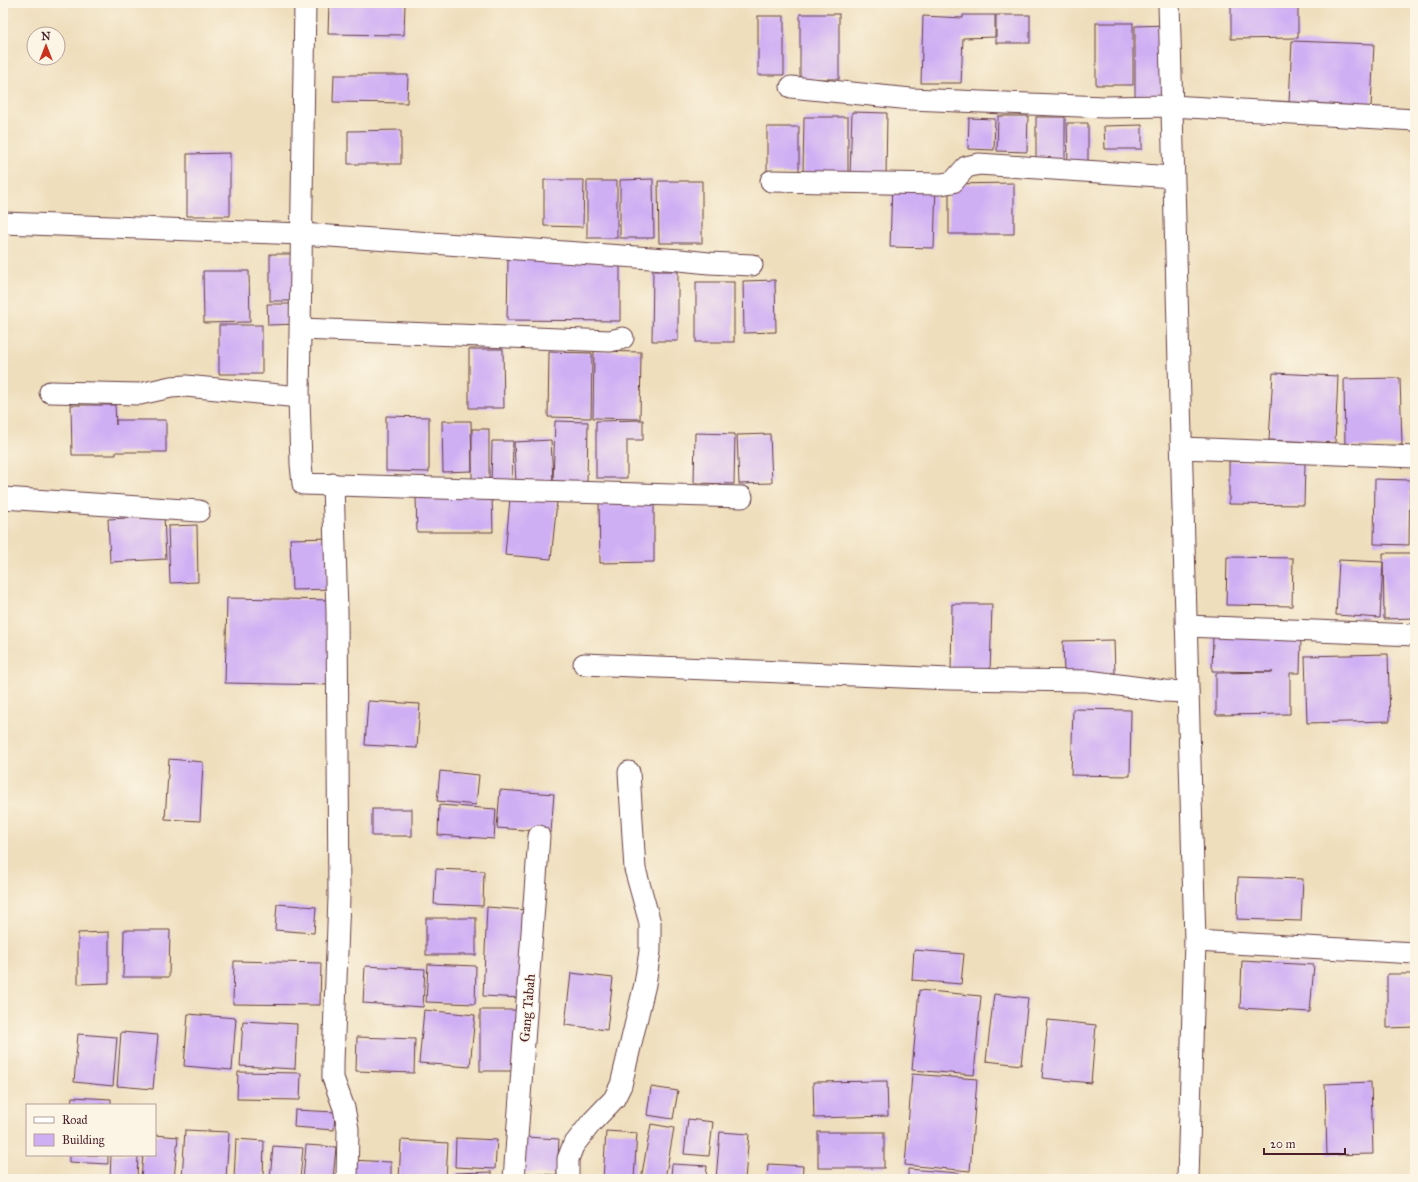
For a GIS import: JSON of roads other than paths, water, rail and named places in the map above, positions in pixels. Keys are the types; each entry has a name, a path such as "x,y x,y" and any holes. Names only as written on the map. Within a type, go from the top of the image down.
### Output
{"street":[{"path":"305,3 300,234 301,329 299,397 300,464 303,484 742,497"},
{"path":"1169,3 1194,941 1188,1179"},
{"path":"791,88 911,99 1104,107 1171,106 1415,120"},
{"path":"771,182 941,184 953,182 966,167 979,164 1173,177"},
{"path":"3,223 300,234 680,260 709,264 752,265"},
{"path":"301,329 610,341 623,338"},
{"path":"50,392 140,394 171,387 186,386 299,397"},
{"path":"1182,448 1415,457"},
{"path":"333,484 337,611 339,897 333,1078 344,1108 348,1129 347,1179"},
{"path":"3,498 199,511"},
{"path":"1186,626 1415,635"},
{"path":"584,664 950,679 1088,681 1164,691 1188,692"},
{"path":"568,1179 568,1159 573,1146 591,1122 614,1099 622,1085 646,978 650,951 650,923 635,869 629,772"},
{"name":"Gang Tabah","path":"514,1179 539,836"},
{"path":"1194,941 1415,953"}]}
